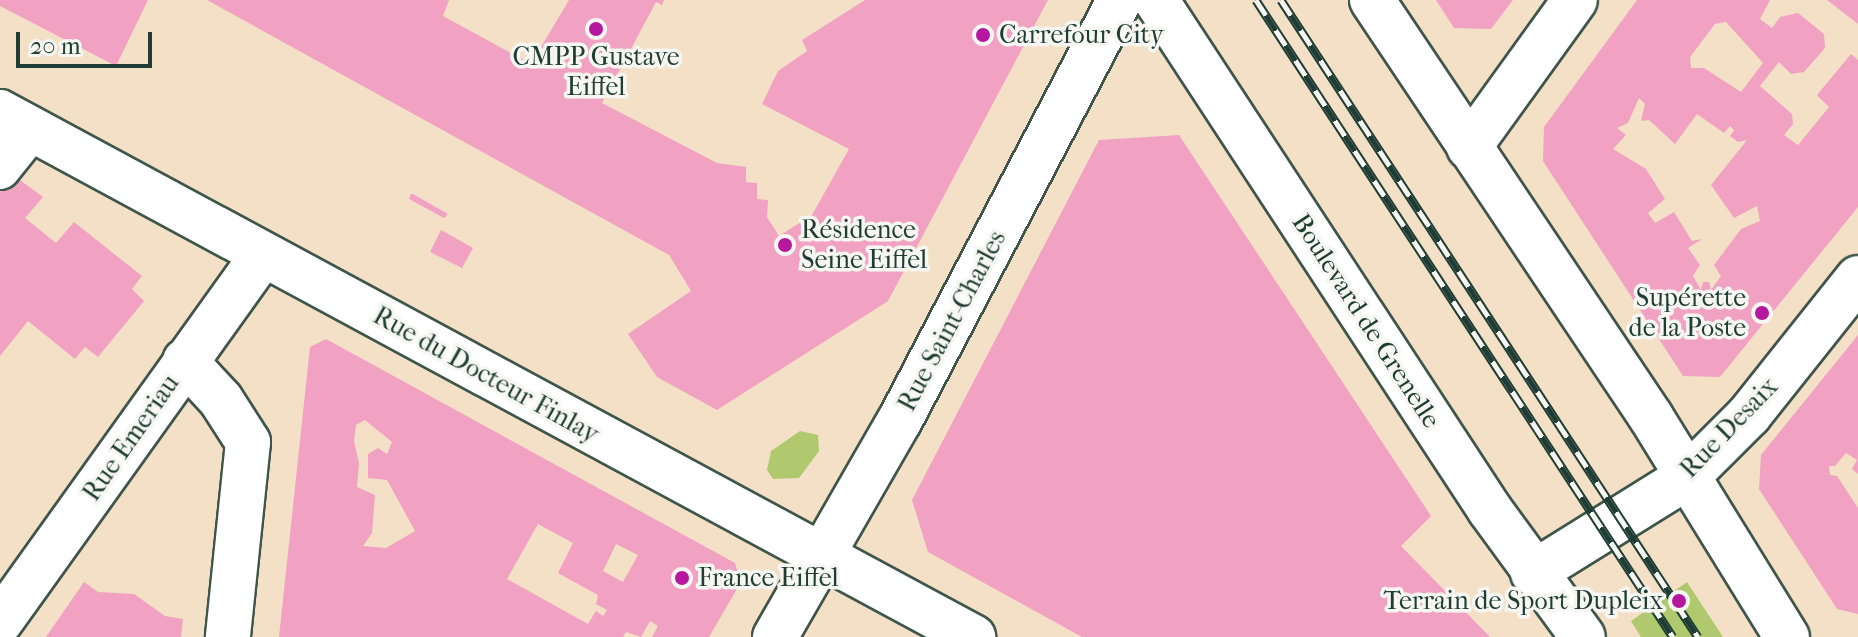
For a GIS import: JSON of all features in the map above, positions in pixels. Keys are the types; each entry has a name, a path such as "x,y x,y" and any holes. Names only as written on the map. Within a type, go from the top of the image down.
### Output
{"street":[{"name":"Rue Saint-Charles","path":"775,637 900,420 1120,0"},
{"name":"Boulevard de Grenelle","path":"1156,0 1533,573 1583,637"},
{"path":"1372,0 1687,477 1787,637"},
{"path":"1469,147 1575,0"},
{"name":"Rue du Docteur Finlay","path":"16,121 973,637"},
{"path":"0,169 16,121"},
{"name":"Rue Emeriau","path":"0,622 263,254"},
{"name":"Rue Desaix","path":"1533,573 1687,477 1749,415 1858,278"},
{"path":"185,361 221,400 248,442 228,637"}],"green space":[{"path":"800,431 818,435 819,451 799,478 773,479 767,470 771,451"},
{"name":"Terrain de Sport Dupleix","path":"1687,582 1723,637 1641,637 1631,621"}],"building":[{"path":"0,0 148,0 116,66 0,6"},
{"path":"207,0 449,0 443,16 531,64 569,0 664,0 662,5 656,2 602,103 717,163 746,167 746,182 757,183 757,199 768,200 767,217 779,236 812,215 849,149 762,104 778,71 807,51 802,40 865,0 1048,0 888,301 717,410 657,377 628,334 691,291 669,255"},
{"path":"1436,0 1513,0 1491,29 1454,28"},
{"path":"1637,0 1770,0 1760,19 1772,28 1780,17 1798,13 1824,34 1825,48 1804,72 1791,74 1779,62 1760,86 1792,114 1793,124 1784,135 1798,145 1829,107 1817,95 1851,54 1858,60 1858,207 1720,377 1683,376 1543,161 1544,127","holes":["1726,22 1763,63 1741,92 1704,68 1691,68 1690,57 1715,24","1639,98 1645,104 1641,121 1649,120 1675,144 1697,114 1724,133 1730,126 1734,130 1730,136 1738,142 1747,140 1711,185 1734,218 1757,206 1760,221 1741,229 1714,265 1721,276 1711,290 1709,282 1703,282 1701,290 1693,276 1700,265 1688,248 1702,239 1692,241 1674,212 1655,223 1648,213 1665,199 1646,169 1613,149 1626,135 1617,128 1628,123"]},
{"path":"1827,0 1858,0 1858,24"},
{"path":"1179,135 1431,516 1401,546 1490,637 1082,637 928,552 912,500 1099,140"},
{"path":"13,175 43,197 25,218 56,243 74,222 142,276 132,289 144,301 98,357 85,347 75,359 28,321 0,356 0,192"},
{"path":"411,194 448,214 444,218 409,199"},
{"path":"441,230 473,248 462,268 430,252"},
{"path":"1858,335 1858,474 1852,469 1857,460 1846,453 1835,466 1829,466 1830,475 1837,476 1858,508 1858,614 1837,609 1759,489 1761,455"},
{"path":"326,339 735,563 741,582 709,637 652,637 658,626 650,621 641,637 626,632 623,637 279,637 310,347","holes":["365,420 392,442 387,454 378,448 368,454 368,478 387,480 415,531 386,548 363,546 372,533 375,495 357,487 359,463 354,441 356,425","538,524 573,543 558,573 598,595 596,604 607,610 603,616 596,611 588,624 507,579","616,544 638,555 623,582 603,571"]},
{"path":"84,582 98,592 134,594 165,616 183,619 181,637 46,637"}],"railway":[{"path":"1256,0 1673,637"},
{"path":"1281,0 1698,637"}],"place":[{"name":"CMPP Gustave Eiffel","path":"596,29"},
{"name":"Carrefour City","path":"983,35"},
{"name":"Résidence Seine Eiffel","path":"785,245"},
{"name":"Supérette de la Poste","path":"1762,313"},
{"name":"France Eiffel","path":"682,578"},
{"name":"Terrain de Sport Dupleix","path":"1679,601"}]}
